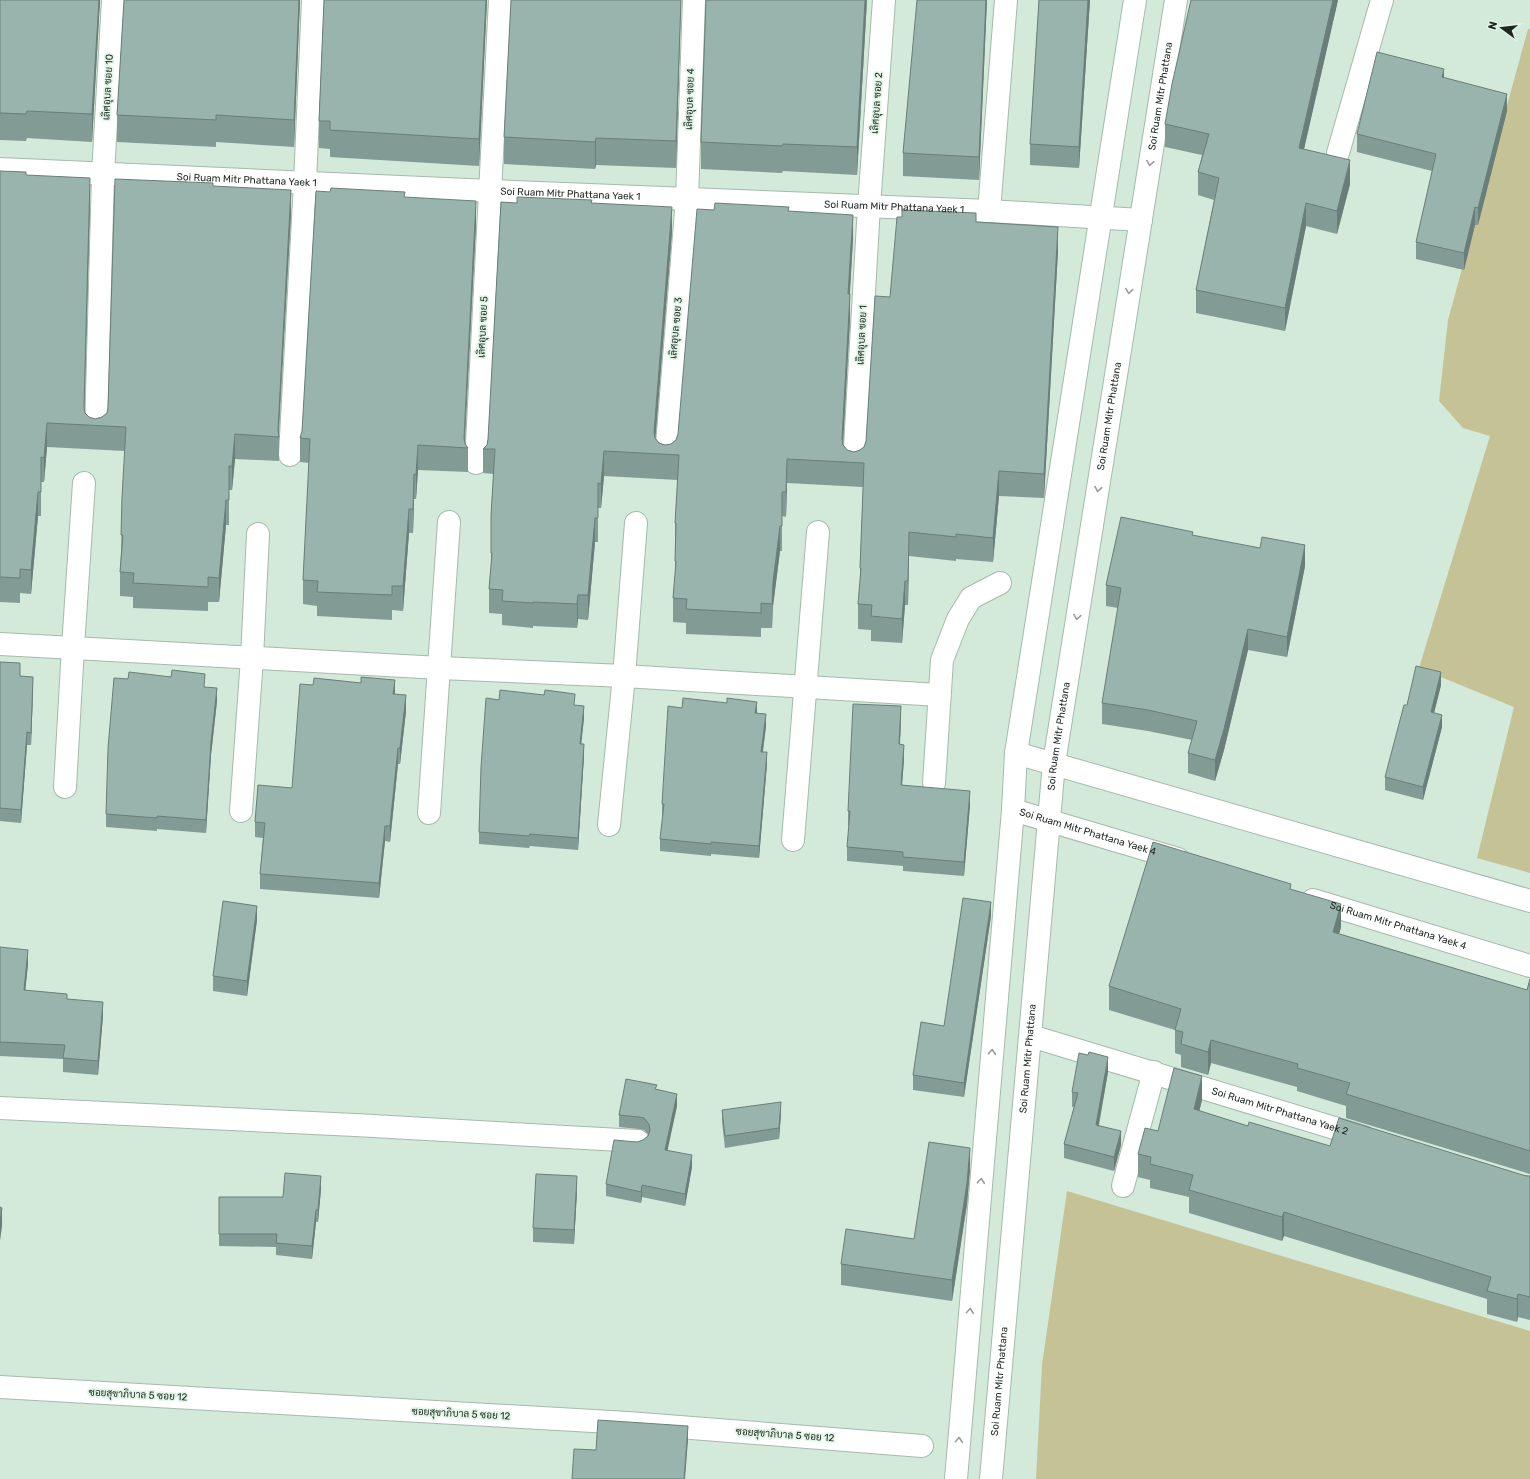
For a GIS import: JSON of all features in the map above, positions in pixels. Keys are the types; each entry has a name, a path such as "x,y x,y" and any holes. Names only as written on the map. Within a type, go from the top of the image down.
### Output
{"street":[{"name":"เลิศอุบล ซอย 10","path":"96,431 103,174 113,0"},
{"path":"290,455 305,183 313,0"},
{"name":"เลิศอุบล ซอย 5","path":"476,463 500,0"},
{"name":"เลิศอุบล ซอย 4","path":"686,198 694,0"},
{"name":"เลิศอุบล ซอย 2","path":"869,206 884,0"},
{"path":"989,211 1006,0"},
{"path":"956,1479 1013,810 1016,753 1135,0"},
{"name":"Soi Ruam Mitr Phattana","path":"991,1479 1054,763 1176,0"},
{"path":"1338,153 1382,0"},
{"name":"Soi Ruam Mitr Phattana Yaek 1","path":"0,169 989,211 1140,220"},
{"name":"เลิศอุบล ซอย 3","path":"666,457 686,198"},
{"name":"เลิศอุบล ซอย 1","path":"854,464 869,206"},
{"path":"66,787 73,647 84,483"},
{"path":"429,813 449,522"},
{"path":"609,825 624,676 636,522"},
{"path":"793,840 818,532"},
{"path":"241,811 252,658 258,534"},
{"path":"934,783 942,660 958,618 971,598 1000,583"},
{"path":"0,644 440,668 624,676 939,695"},
{"path":"1016,753 1530,901"},
{"name":"Soi Ruam Mitr Phattana Yaek 4","path":"1013,810 1193,864"},
{"name":"Soi Ruam Mitr Phattana Yaek 4","path":"1292,894 1530,966"},
{"name":"Soi Ruam Mitr Phattana Yaek 2","path":"1031,1036 1379,1141"},
{"path":"1122,1186 1154,1072"},
{"path":"0,1108 354,1125 638,1141"},
{"name":"ซอยสุขาภิบาล 5 ซอย 12","path":"0,1387 628,1423 922,1446"}],"shaded area":[{"path":"1528,29 1530,29 1530,873 1477,858 1514,707 1419,668 1490,436 1463,428 1439,401 1448,320"},
{"path":"1067,1191 1530,1331 1530,1479 1036,1479 1042,1365"}],"building":[{"path":"0,0 99,0 92,114 27,111 26,114 0,113"},
{"path":"124,0 299,0 294,120 216,115 216,120 117,115"},
{"path":"324,0 486,0 479,139 330,130 330,121 319,121"},
{"path":"511,0 681,0 676,141 596,138 595,142 504,137"},
{"path":"706,0 865,0 857,147 783,144 782,146 701,142"},
{"path":"917,0 986,0 979,157 903,153"},
{"path":"1039,0 1088,0 1079,147 1030,144"},
{"path":"1191,0 1333,0 1299,148 1350,160 1337,211 1306,203 1285,308 1196,290 1219,178 1198,172 1209,134 1165,124 1172,84"},
{"path":"1377,52 1444,69 1442,77 1507,94 1478,208 1475,207 1464,253 1416,242 1436,154 1357,134"},
{"path":"0,171 26,172 26,175 90,178 84,406 85,413 89,417 95,419 102,417 107,413 108,407 115,179 213,183 213,186 291,190 278,430 279,437 235,434 232,466 229,466 229,500 226,500 219,578 208,577 208,587 133,583 134,573 120,572 123,535 121,535 122,497 126,427 47,423 44,458 41,457 41,492 38,492 31,570 20,569 20,578 0,577"},
{"path":"331,188 405,192 404,197 476,201 464,438 465,444 468,448 418,445 416,475 414,474 413,509 409,509 403,586 392,586 392,595 317,592 318,581 303,580 310,439 300,438 302,431 316,191 330,192"},
{"path":"517,197 592,200 591,203 672,207 654,432 655,438 659,443 665,445 671,444 676,440 678,434 697,209 714,210 715,203 789,207 788,211 853,215 842,439 843,445 847,450 854,452 864,447 866,441 875,296 890,297 897,217 902,217 902,210 976,213 976,222 1058,227 1044,474 999,471 993,538 956,534 956,537 909,532 908,581 905,581 902,619 871,616 872,605 858,604 861,568 864,463 787,459 786,492 782,492 782,526 780,526 773,582 772,604 761,603 761,613 686,609 687,599 673,598 676,561 675,523 679,455 604,451 601,484 598,483 598,518 595,518 588,595 578,595 577,604 502,601 503,590 489,589 492,553 491,515 495,449 483,449 487,445 488,439 501,202 517,203"},
{"path":"1121,517 1193,532 1192,535 1260,548 1262,537 1305,545 1287,637 1248,629 1215,760 1188,753 1197,721 1148,710 1102,703 1121,588 1106,585"},
{"path":"0,662 20,663 20,676 33,677 31,733 27,732 21,810 0,808"},
{"path":"1416,666 1441,672 1431,712 1442,715 1423,787 1385,777 1404,705 1407,705"},
{"path":"172,670 205,674 204,687 217,688 211,742 206,820 106,814 108,748 114,678 128,679 129,672 171,677"},
{"path":"361,677 395,680 393,694 406,695 400,748 398,748 390,826 385,826 379,883 260,874 265,823 255,822 258,785 292,788 300,684 313,685 314,678 361,683"},
{"path":"500,690 544,695 545,690 575,694 574,705 584,706 580,744 584,744 578,838 479,832 481,767 486,698 499,700"},
{"path":"683,698 727,703 727,698 757,702 755,713 766,714 761,752 767,752 759,846 711,842 711,844 660,839 664,804 662,804 668,706 682,708"},
{"path":"853,704 901,706 899,744 904,745 901,785 970,791 964,862 903,857 903,852 847,847 850,811 848,811"},
{"path":"1153,842 1291,884 1290,889 1341,904 1333,932 1527,990 1530,979 1530,1151 1346,1094 1350,1083 1297,1068 1298,1064 1211,1040 1208,1052 1181,1044 1183,1032 1175,1030 1181,1009 1109,986"},
{"path":"963,898 991,902 964,1083 913,1075 921,1022 944,1026"},
{"path":"223,901 257,906 247,981 213,976"},
{"path":"0,947 28,950 24,990 67,994 67,999 103,1002 98,1061 63,1058 65,1045 0,1042"},
{"path":"1089,1052 1108,1057 1096,1125 1121,1131 1114,1157 1064,1144 1078,1093 1072,1092 1079,1053 1088,1055"},
{"path":"1174,1068 1202,1076 1194,1109 1248,1126 1249,1122 1330,1146 1339,1118 1530,1176 1530,1297 1518,1294 1517,1299 1487,1291 1491,1277 1284,1212 1282,1217 1189,1190 1193,1175 1150,1164 1151,1157 1138,1154 1145,1128 1158,1131"},
{"path":"626,1079 657,1085 655,1089 677,1094 665,1150 692,1155 685,1194 642,1185 641,1192 606,1184 614,1140 637,1142 648,1136 650,1130 649,1124 644,1118 619,1115"},
{"path":"781,1102 779,1128 725,1136 722,1110"},
{"path":"929,1142 970,1148 967,1183 952,1280 841,1264 846,1229 914,1239"},
{"path":"285,1173 321,1176 318,1210 316,1210 312,1246 276,1243 277,1234 219,1234 219,1197 283,1197"},
{"path":"536,1174 577,1176 574,1230 533,1228"},
{"path":"0,1207 2,1208 0,1222"},
{"path":"598,1420 688,1426 684,1479 572,1479 574,1449 596,1450"}]}
